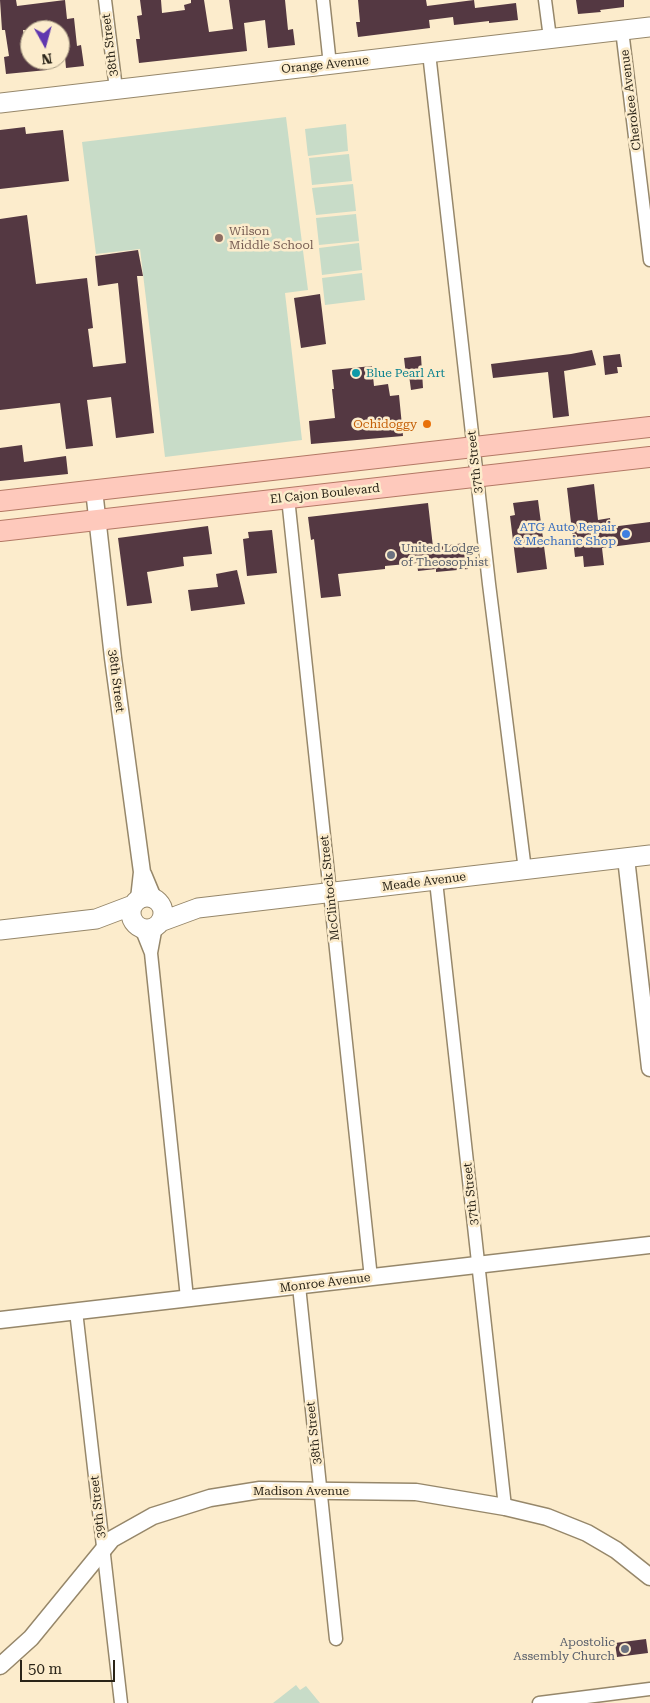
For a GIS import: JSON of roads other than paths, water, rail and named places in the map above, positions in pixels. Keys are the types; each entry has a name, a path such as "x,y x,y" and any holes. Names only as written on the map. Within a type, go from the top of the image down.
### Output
{"main road":[{"name":"Orange Avenue","path":"0,103 650,27"},
{"path":"0,501 650,427"},
{"name":"El Cajon Boulevard","path":"0,531 650,457"},
{"name":"Meade Avenue","path":"1,930 96,919 148,925 198,908 650,855"},
{"path":"146,901 163,912 148,925 131,915 146,901"},
{"name":"Meade Avenue","path":"96,919 146,901 198,908"}],"street":[{"name":"38th Street","path":"105,0 116,89"},
{"path":"323,0 330,65"},
{"path":"545,0 550,38"},
{"name":"Cherokee Avenue","path":"622,30 650,260"},
{"name":"37th Street","path":"429,53 489,584 525,870"},
{"name":"38th Street","path":"94,490 113,658 146,901"},
{"name":"McClintock Street","path":"288,498 371,1278"},
{"path":"626,858 650,1068"},
{"name":"37th Street","path":"436,881 505,1507"},
{"path":"148,925 187,1298"},
{"name":"Monroe Avenue","path":"0,1320 650,1245"},
{"name":"38th Street","path":"299,1286 336,1639"},
{"name":"39th Street","path":"76,1311 121,1703"},
{"name":"Madison Avenue","path":"0,1666 31,1638 112,1540 153,1516 210,1498 260,1490 416,1492 505,1507 547,1517 587,1533 616,1550 650,1577"},
{"path":"539,1702 650,1689"}],"place":[{"name":"Wilson Middle School","path":"219,238"},
{"name":"Blue Pearl Art","path":"356,373"},
{"name":"Ochidoggy","path":"427,424"},
{"name":"ATG Auto Repair & Mechanic Shop","path":"626,534"},
{"name":"United Lodge of Theosophist","path":"391,555"},
{"name":"Apostolic Assembly Church","path":"625,1649"}]}
